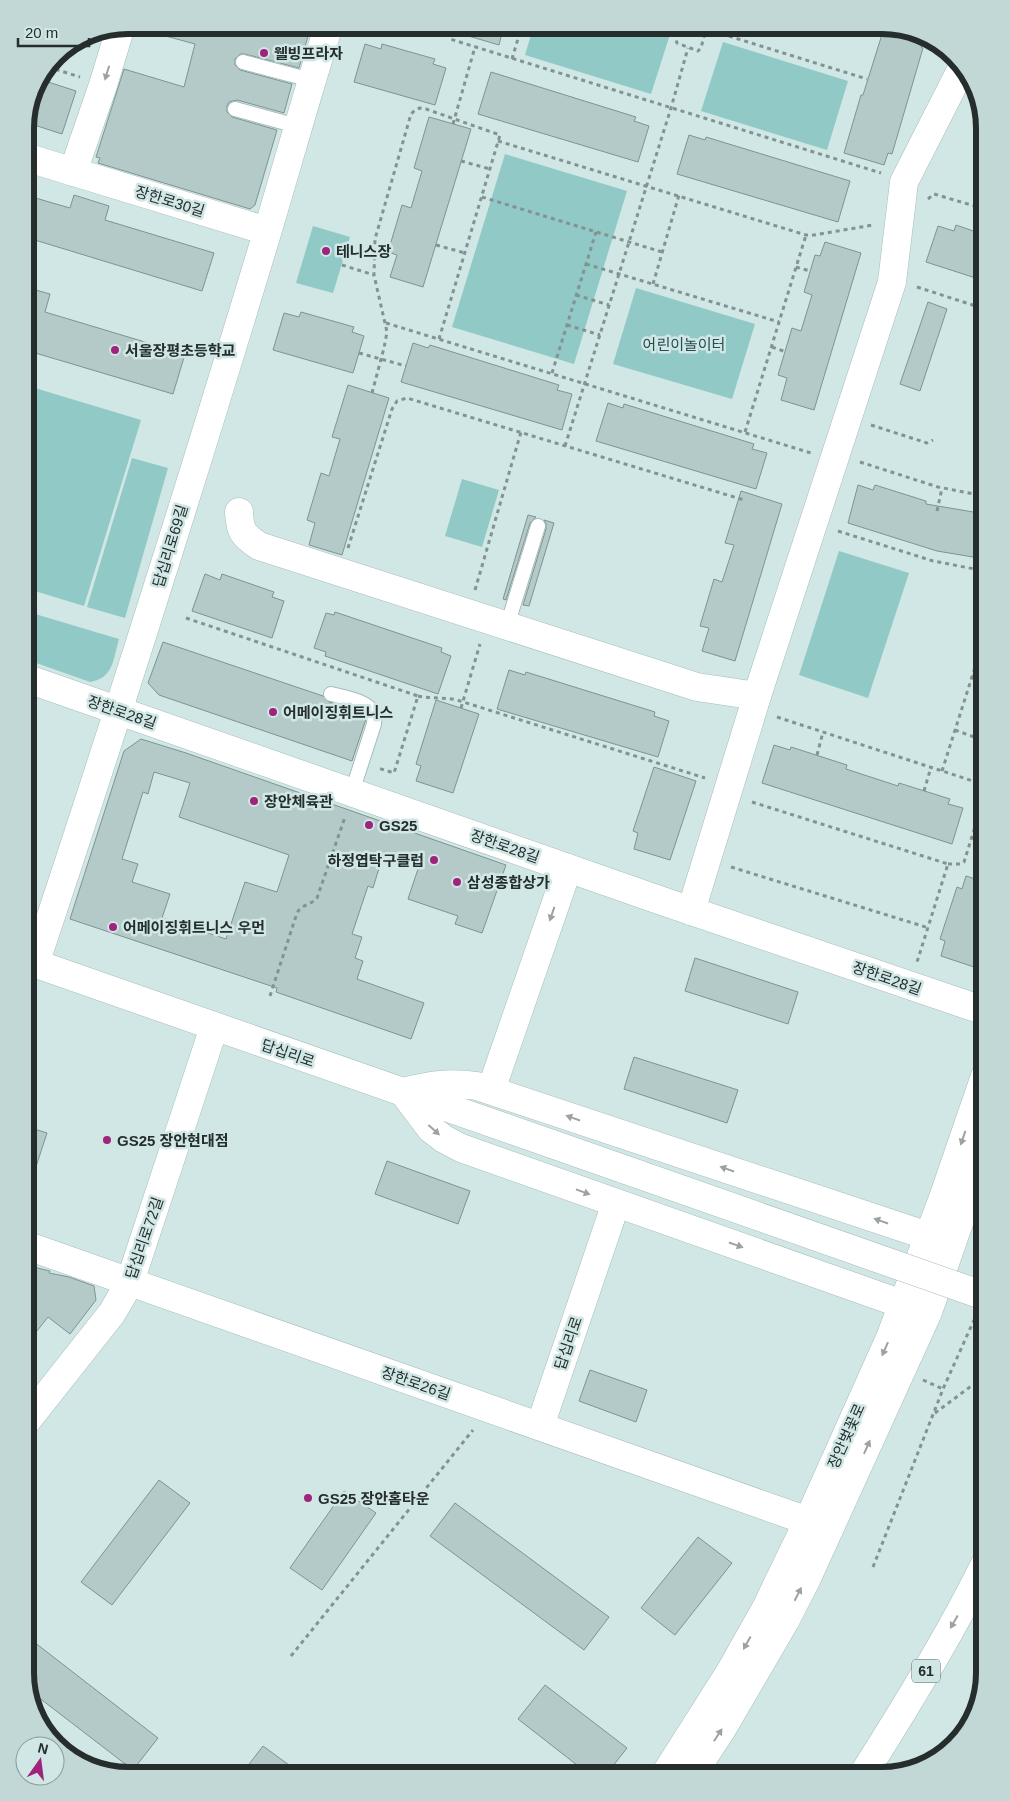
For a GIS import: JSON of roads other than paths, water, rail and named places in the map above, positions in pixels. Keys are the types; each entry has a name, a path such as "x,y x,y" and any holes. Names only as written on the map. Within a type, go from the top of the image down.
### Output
{"main road":[{"name":"답십리로69길","path":"34,951 119,711 268,231 297,126 326,34"},
{"path":"73,172 118,35"},
{"path":"691,911 757,696 892,282 904,182 959,74"},
{"name":"장한로30길","path":"34,160 268,231"},
{"path":"239,512 240,527 246,537 259,546 697,687 757,696"},
{"name":"장한로28길","path":"34,681 119,711 349,804 568,868 976,1009"},
{"path":"491,1090 568,868"},
{"name":"답십리로","path":"34,963 976,1293"},
{"name":"답십리로72길","path":"34,1412 112,1313 130,1282 214,1027"},
{"path":"902,1304 461,1148 431,1129 403,1092 432,1085 477,1086 928,1236"},
{"name":"장안벚꽃로","path":"670,1767 730,1672 766,1608 808,1521 890,1338 976,1101"},
{"name":"장안벚꽃로","path":"697,1767 727,1720 807,1578 928,1312 976,1174"},
{"name":"답십리로","path":"540,1426 616,1204"},
{"name":"장한로26길","path":"34,1248 808,1521"},
{"name":"61","path":"868,1767 897,1721 976,1582"}],"lane":[{"path":"243,62 311,80"},
{"path":"235,109 297,126"},
{"path":"488,620 538,526"},
{"path":"331,694 364,704 370,708 374,715 374,724 349,804"}],"place":[{"name":"웰빙프라자","path":"264,53"},
{"name":"테니스장","path":"326,251"},
{"name":"서울장평초등학교","path":"115,350"},
{"name":"어메이징휘트니스","path":"273,712"},
{"name":"장안체육관","path":"254,801"},
{"name":"GS25","path":"369,825"},
{"name":"하정엽탁구클럽","path":"434,860"},
{"name":"삼성종합상가","path":"457,882"},
{"name":"어메이징휘트니스 우먼","path":"113,927"},
{"name":"GS25 장안현대점","path":"107,1140"},
{"name":"GS25 장안홈타운","path":"308,1498"}],"park label":[{"name":"어린이놀이터","path":"684,344"}]}
